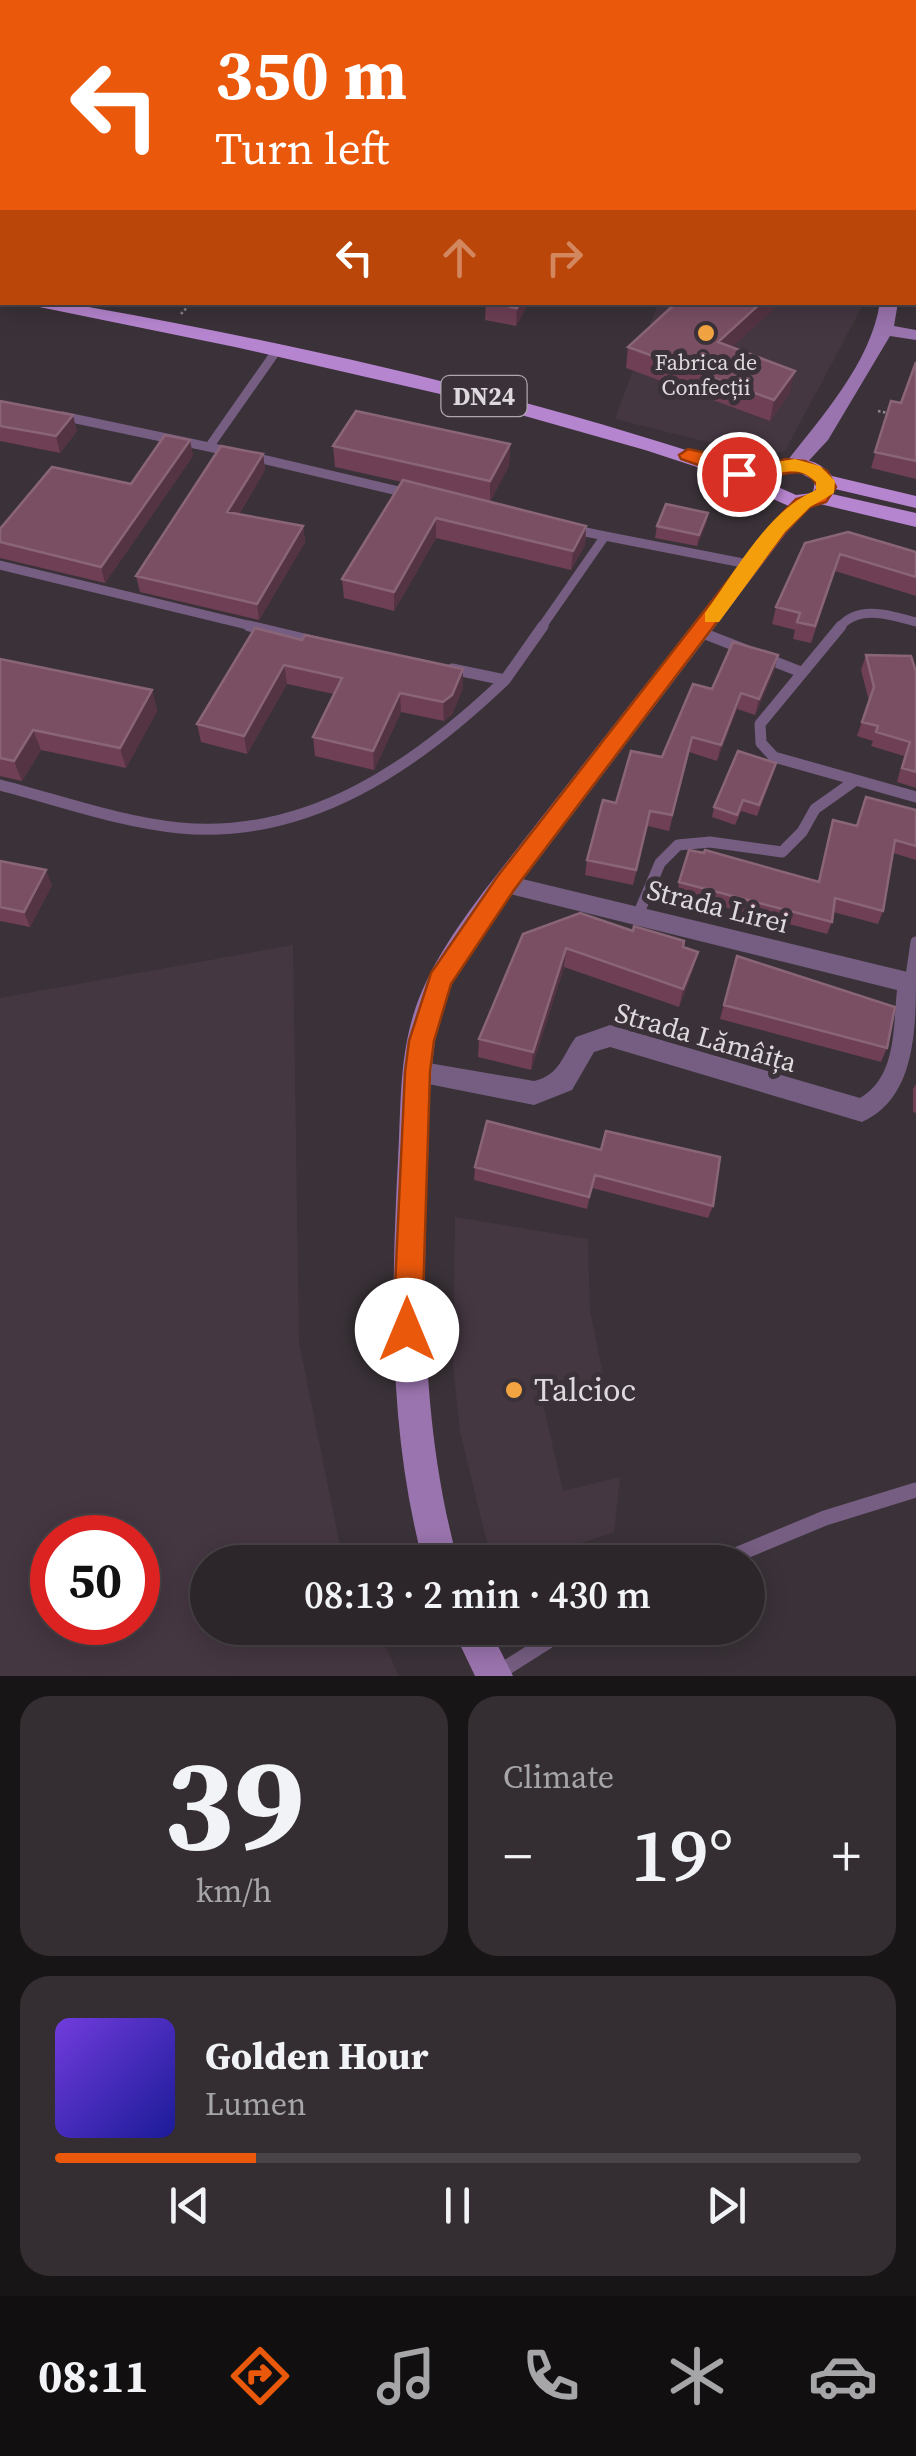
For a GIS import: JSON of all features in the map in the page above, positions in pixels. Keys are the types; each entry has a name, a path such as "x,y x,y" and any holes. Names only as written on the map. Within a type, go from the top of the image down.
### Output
{"main road":[{"name":"DN24","path":"39,305 278,350 479,394 688,455 772,484"},
{"path":"436,1545 415,1460 407,1363 418,1072 421,1041 440,980 506,884 811,483 818,440 885,330 889,305"},
{"path":"885,330 916,336"},
{"path":"772,484 811,483 916,502"},
{"path":"772,484 811,483 916,520"},
{"path":"772,484 779,528"},
{"path":"479,1645 495,1676"}],"street":[{"name":"Strada Lirei","path":"506,884 913,984"},
{"name":"Strada Lămâița","path":"418,1072 523,1091 550,1091 563,1084 572,1072 584,1042 594,1036 610,1036 862,1110 879,1104 897,1076 913,984"}],"lane":[{"path":"209,447 278,350"},
{"path":"56,414 431,498"},
{"path":"554,525 752,565"},
{"path":"0,784 181,829 250,827 314,811 380,780 467,719 505,680 605,536"},
{"path":"0,565 337,646"},
{"path":"916,622 882,613 861,612 846,618 760,724 758,738 762,749 774,757 916,797"},
{"path":"700,632 802,672"},
{"path":"430,664 505,680"},
{"path":"637,917 663,860 679,842 694,838 782,852 802,832 815,808 852,782"},
{"path":"913,984 916,942"},
{"path":"760,1545 825,1518 916,1490"},
{"path":"495,1676 543,1645"}],"path":[{"path":"878,410 897,415"}],"shaded area":[{"path":"657,305 863,305 785,451 763,456 615,419"},
{"path":"293,945 299,1342 341,1545 190,1545 190,1645 385,1645 399,1676 0,1676 0,998"},
{"name":"Talcioc","path":"455,1217 588,1239 590,1311 605,1384 541,1395 563,1491 620,1477 614,1532 576,1545 488,1545 460,1432 453,1364"}],"building":[{"path":"674,305 759,305 718,342 795,371 774,400 628,347"},
{"path":"916,362 916,461 875,452 891,401 901,403"},
{"path":"0,401 73,415 56,436 0,426"},
{"path":"356,411 510,444 490,481 333,446"},
{"path":"165,435 190,440 101,567 0,542 0,529 52,467 131,484"},
{"path":"221,446 263,454 227,512 303,526 257,604 136,576"},
{"path":"403,480 586,526 573,551 436,518 394,592 342,579"},
{"path":"666,504 708,513 699,535 657,526"},
{"path":"848,532 916,552 916,577 840,554 815,626 797,622 800,613 776,607 805,543"},
{"path":"255,628 463,669 452,695 443,702 400,693 373,751 313,737 342,678 284,665 244,736 197,724"},
{"path":"733,642 778,655 759,699 741,693 721,745 692,737 672,815 650,811 636,870 587,860 603,800 616,803 631,751 662,757 693,684 712,689"},
{"path":"866,655 911,656 916,672 916,772 902,768 910,742 876,732 878,726 862,722 874,687"},
{"path":"0,659 152,690 120,748 33,730 14,761 0,758"},
{"path":"738,751 776,763 759,805 743,800 737,815 714,807"},
{"path":"866,797 916,810 916,846 895,840 883,911 835,898 832,922 679,882 689,850 705,850 819,882 833,820 857,826"},
{"path":"0,861 46,870 24,912 0,907"},
{"path":"580,913 633,931 634,926 684,941 683,947 698,952 683,989 566,948 533,1052 479,1039 523,934"},
{"path":"737,956 895,1007 887,1048 724,1005"},
{"path":"487,1121 601,1150 606,1131 720,1157 713,1206 595,1175 589,1197 475,1167"}],"slow traffic":[{"path":"712,617 779,528 803,503 825,493 826,481 814,470 795,464 777,467"}],"place":[{"name":"Fabrica de Confecții","path":"706,333"},
{"name":"Talcioc","path":"514,1390"}],"route":[{"path":"407,1330 418,1072 421,1041 440,980 506,884 779,528 803,503 820,498 827,487 821,475 805,466 785,465 770,472 688,455 739,474"}]}
